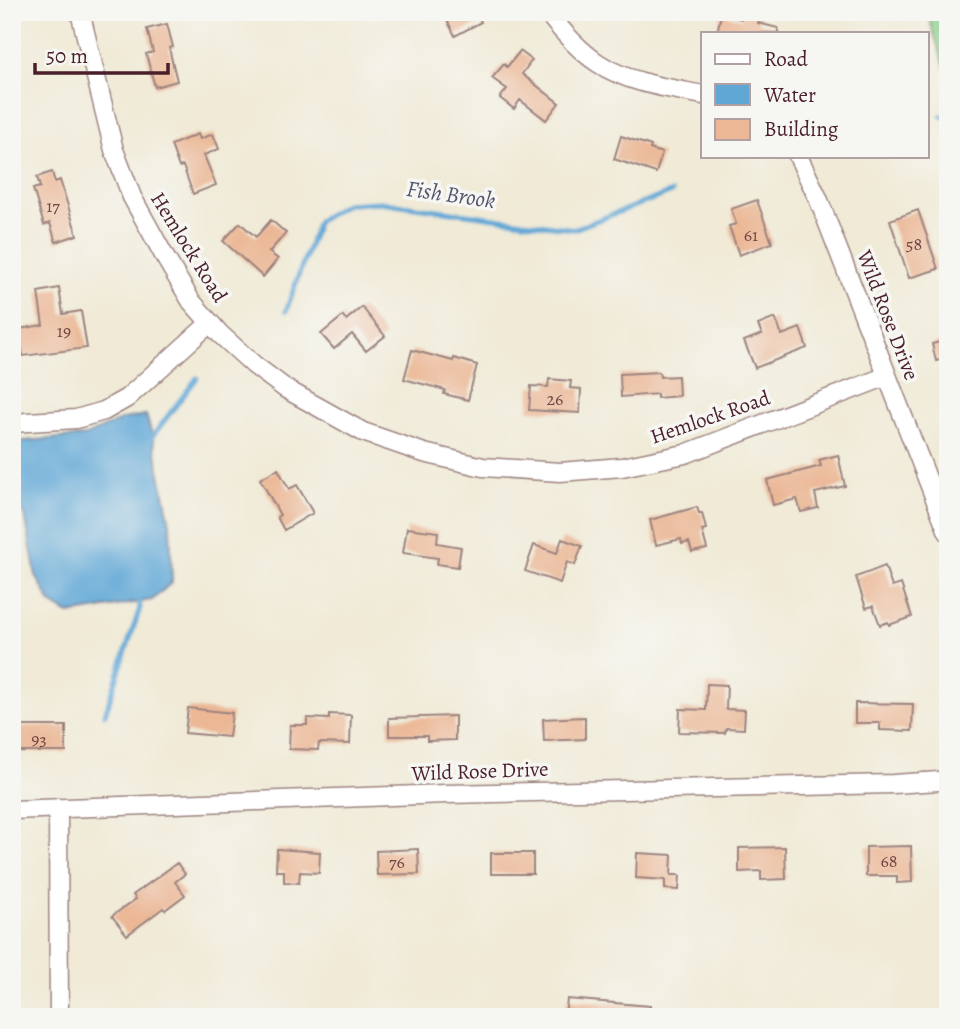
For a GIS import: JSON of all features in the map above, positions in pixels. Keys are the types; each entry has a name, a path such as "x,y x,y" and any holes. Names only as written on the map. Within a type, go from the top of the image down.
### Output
{"street":[{"name":"Hemlock Road","path":"80,12 114,150 132,197 191,301 219,334 286,390 363,432 424,453 483,467 560,472 622,467 685,454 887,376"},
{"path":"547,12 561,30 598,63 644,82 701,95"},
{"name":"Wild Rose Drive","path":"799,158 818,198 948,532"},
{"path":"12,423 76,419 104,411 127,398 210,323"},
{"name":"Wild Rose Drive","path":"12,810 446,794 893,784 948,778"},
{"path":"58,808 59,1017"}],"green space":[{"path":"927,12 948,12 948,77"}],"water":[{"path":"146,415 170,524 172,582 152,600 69,614 51,603 36,576 25,515 12,492 12,442 86,436 123,419"}],"building":[{"path":"443,12 476,12 481,22 455,36"},
{"path":"744,12 761,15 758,23 778,28 778,32 717,32 721,14 742,19"},
{"path":"167,24 173,47 169,48 177,81 155,87 146,54 153,52 147,29"},
{"path":"520,51 532,60 522,74 559,103 546,120 520,100 514,109 500,98 507,89 492,78 504,64 507,67"},
{"path":"198,134 200,139 213,134 219,149 204,155 216,185 193,194 183,166 179,167 171,145"},
{"path":"621,136 651,146 650,149 662,153 656,173 614,159"},
{"path":"52,172 55,182 60,180 77,235 56,242 50,223 44,225 33,189 40,187 37,177"},
{"path":"757,200 772,243 739,255 729,226 736,224 731,209"},
{"path":"918,210 938,269 909,278 890,220"},
{"path":"271,220 286,233 269,252 278,259 263,277 223,241 240,223 256,237"},
{"path":"59,288 63,314 81,311 87,348 23,356 19,329 43,325 38,292"},
{"path":"362,307 385,336 366,351 352,334 334,349 321,334 343,316 346,320"},
{"path":"775,318 782,335 800,328 807,348 755,368 744,341 762,334 758,325"},
{"path":"948,340 948,358 936,361 932,344"},
{"path":"412,350 477,365 468,400 444,394 445,390 404,379"},
{"path":"659,372 660,377 678,376 679,396 657,398 657,394 621,397 620,374"},
{"path":"549,379 571,381 570,388 581,389 580,413 529,410 531,386 548,387"},
{"path":"838,455 845,486 815,493 818,508 801,512 797,499 773,505 767,480 821,466 819,460"},
{"path":"278,469 289,489 297,485 313,513 284,530 277,517 280,515 260,479"},
{"path":"697,507 699,513 702,513 706,529 702,530 707,549 692,552 689,542 682,544 681,539 656,545 650,520"},
{"path":"407,528 438,532 437,543 461,547 458,567 437,564 438,558 403,553"},
{"path":"562,539 582,546 575,565 567,562 560,583 525,571 534,545 557,553"},
{"path":"885,566 892,587 901,584 912,617 889,625 888,622 880,625 873,606 866,608 856,577"},
{"path":"707,684 727,685 726,709 745,710 744,729 726,728 725,733 679,732 680,709 706,710"},
{"path":"855,703 913,704 912,731 880,730 880,723 855,723"},
{"path":"188,708 232,713 229,737 185,733"},
{"path":"329,714 351,715 350,744 319,743 318,750 289,749 290,725 307,725 307,718 329,719"},
{"path":"455,716 455,740 427,741 427,736 389,736 389,718"},
{"path":"585,717 585,739 544,741 543,719"},
{"path":"12,726 66,726 66,752 12,752"},
{"path":"911,846 912,882 897,883 897,876 866,876 866,847"},
{"path":"785,847 786,879 761,880 761,871 739,872 739,848"},
{"path":"277,849 320,852 319,873 300,872 299,883 284,882 284,871 276,871"},
{"path":"418,849 419,874 377,875 376,851"},
{"path":"491,853 533,853 533,874 491,874"},
{"path":"637,853 672,855 671,875 680,875 679,890 665,889 665,880 636,878"},
{"path":"177,863 185,874 175,882 185,895 127,935 112,916 136,899 133,895"},
{"path":"567,999 650,1006 650,1017 565,1017"}],"waterway":[{"name":"Fish Brook","path":"941,116 948,117"},
{"name":"Fish Brook","path":"286,311 318,221 346,204 380,202 574,229 672,192"},
{"name":"Fish Brook","path":"148,442 197,378"},
{"name":"Fish Brook","path":"105,714 140,608 139,595"}]}
